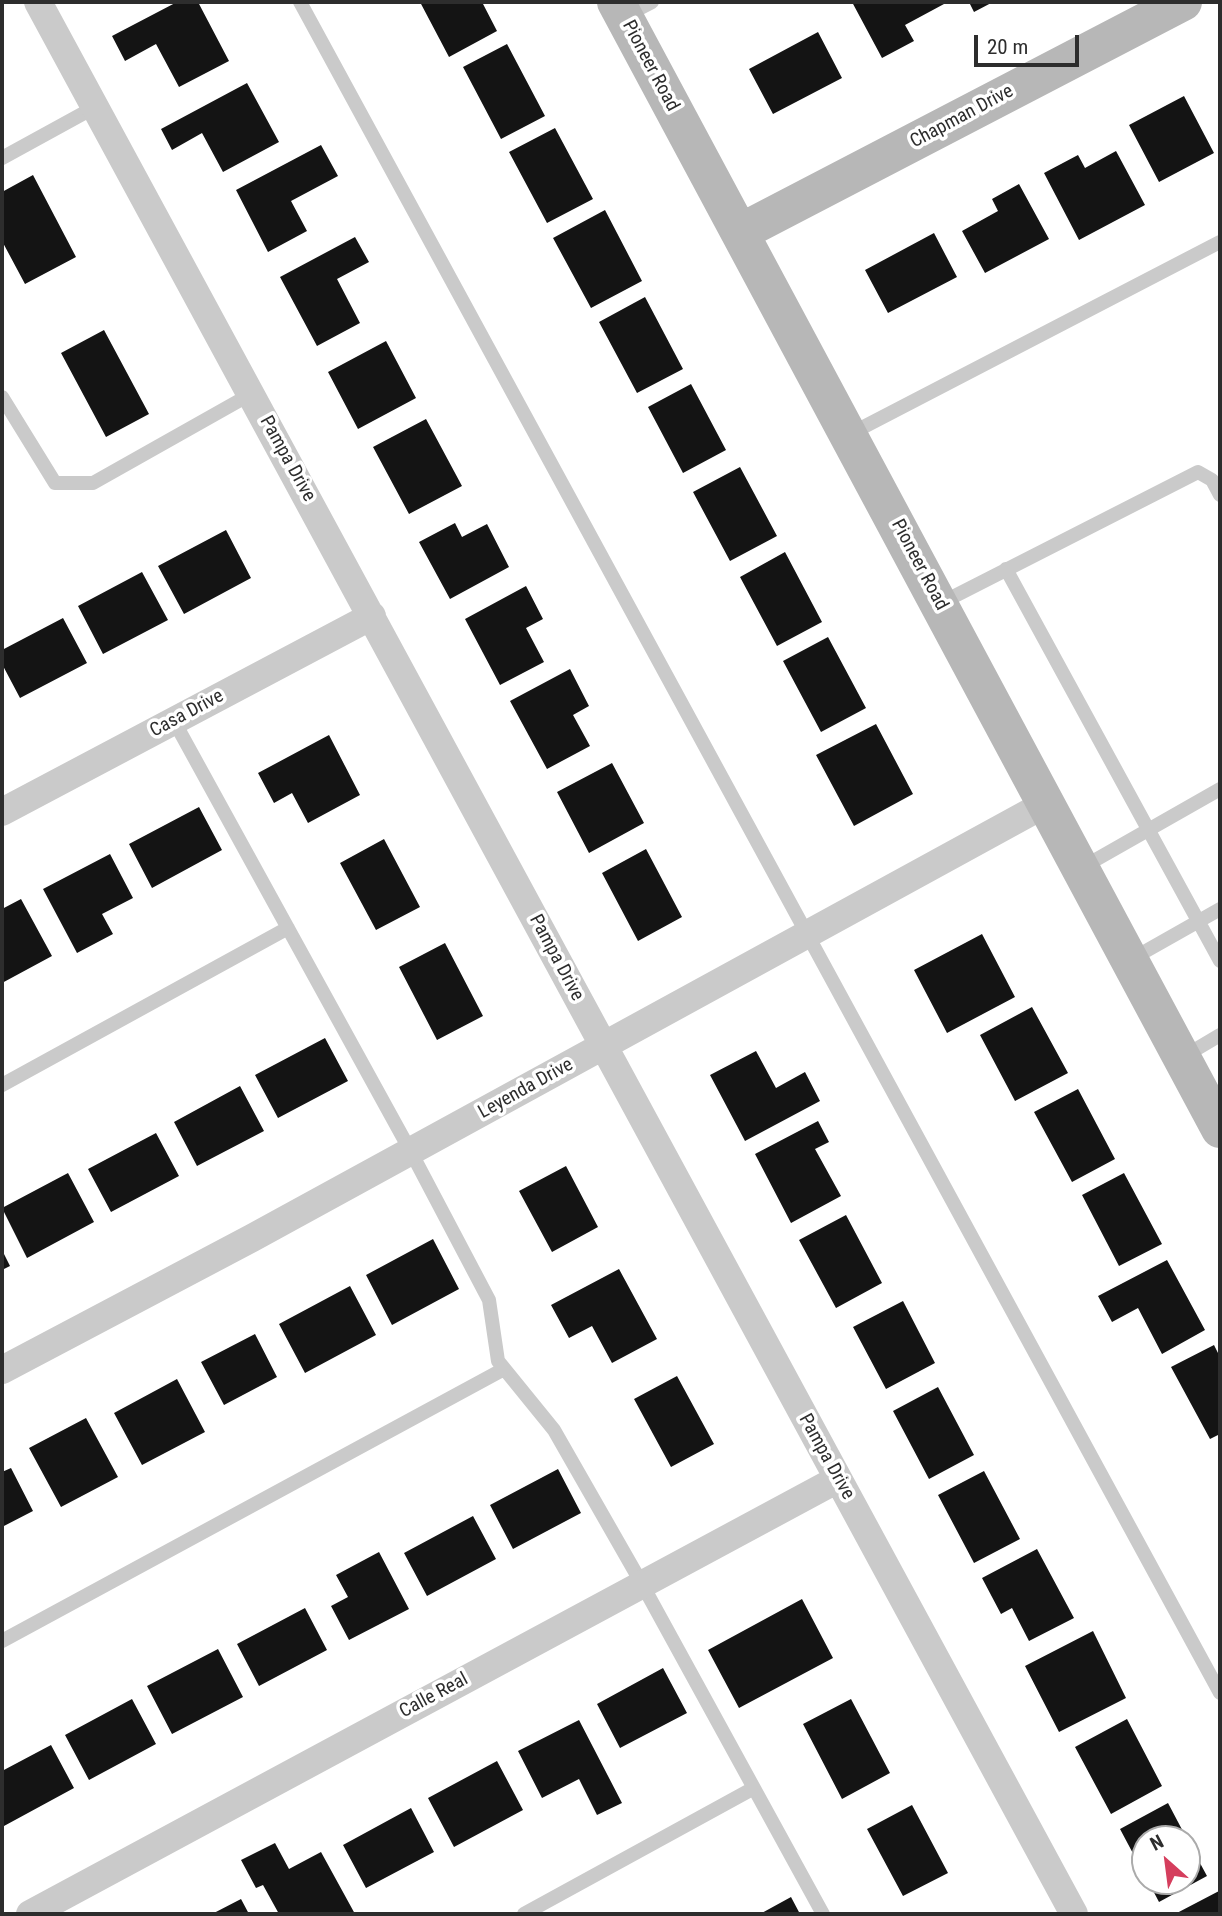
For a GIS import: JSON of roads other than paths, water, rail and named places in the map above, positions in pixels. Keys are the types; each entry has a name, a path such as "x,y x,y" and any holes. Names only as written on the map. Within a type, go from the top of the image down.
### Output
{"main road":[{"name":"Chapman Drive","path":"741,232 1182,2"},
{"name":"Pioneer Road","path":"631,7 741,232 1220,1129"}],"street":[{"name":"Pampa Drive","path":"38,2 838,1479 1066,1912"},
{"name":"Casa Drive","path":"2,810 372,616"},
{"name":"Leyenda Drive","path":"2,1370 411,1152 1047,803"},
{"name":"Calle Real","path":"30,1914 838,1479"}],"lane":[{"path":"300,2 1220,1693"},
{"path":"2,158 95,107"},
{"path":"849,434 1220,242"},
{"path":"2,397 55,483 93,483 251,394"},
{"path":"940,603 1198,472 1212,480 1220,495"},
{"path":"1006,569 1220,961"},
{"path":"174,721 411,1152 489,1300 498,1362 554,1430 642,1584 823,1914"},
{"path":"1081,868 1220,789"},
{"path":"1130,960 1220,909"},
{"path":"2,1085 288,928"},
{"path":"1182,1057 1220,1035"},
{"path":"2,1641 504,1369"},
{"path":"524,1914 754,1788"}]}
